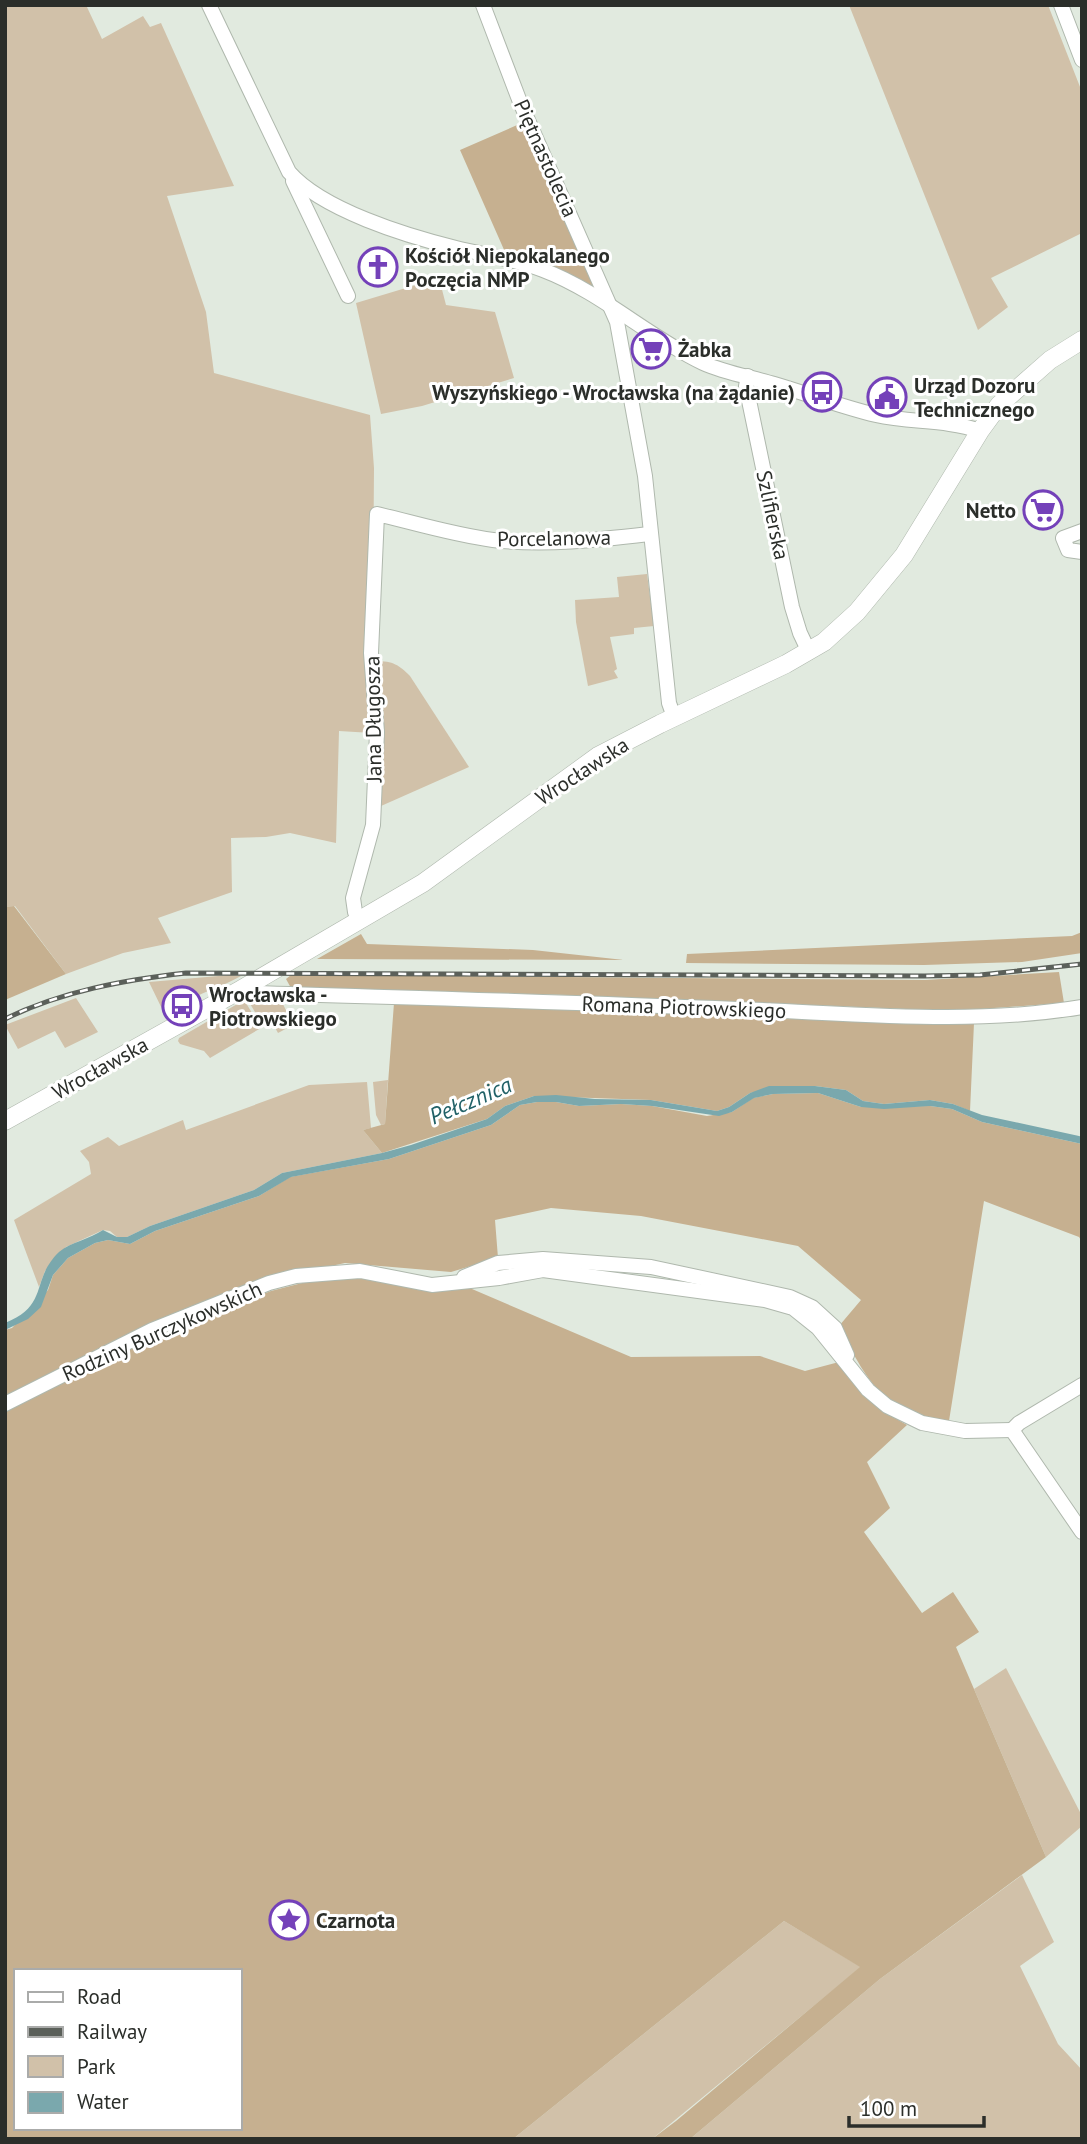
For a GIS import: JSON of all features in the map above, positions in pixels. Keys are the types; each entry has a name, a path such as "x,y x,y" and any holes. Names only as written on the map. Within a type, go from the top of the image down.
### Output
{"main road":[{"name":"Wrocławska","path":"5,1121 240,990 439,872 587,764 674,717 809,652 847,622 881,586 909,547 980,431 999,405 1050,360 1082,340"}],"street":[{"path":"209,5 348,296"},
{"name":"Piętnastolecia","path":"483,5 520,102 614,309 645,476 649,534 669,703 674,717"},
{"path":"1060,5 1082,60"},
{"path":"289,172 314,195 393,229 545,270 704,363 877,415 941,421 980,431"},
{"name":"Szlifierska","path":"748,376 746,386 789,595 800,633 809,652"},
{"name":"Porcelanowa","path":"377,514 451,533 494,540 565,542 649,534"},
{"name":"Jana Długosza","path":"360,920 355,912 353,898 373,825 377,732 371,653 377,514"},
{"path":"1082,531 1063,538 1068,550 1082,552"},
{"path":"263,976 275,990 287,994"},
{"name":"Romana Piotrowskiego","path":"240,990 254,993 953,1017 1082,1007"},
{"name":"Rodziny Burczykowskich","path":"5,1404 152,1330 282,1279 360,1271 432,1285 448,1283 498,1263 543,1259 651,1267 790,1297 812,1307 835,1328 855,1372 868,1390 887,1406 922,1423 965,1431 1012,1430"},
{"path":"1082,1385 1018,1423 1012,1430 1082,1532"}],"green space":[{"path":"5,5 86,5 102,39 143,16 150,27 161,23 234,186 167,196 206,312 214,373 370,415 374,468 372,733 339,731 336,843 290,833 231,838 232,892 158,918 171,943 123,953 66,974 15,906 5,907"},
{"path":"849,5 1048,5 1082,92 1082,233 991,278 1008,307 978,330"},
{"path":"439,278 446,305 495,312 514,378 422,406 381,414 356,303"},
{"path":"647,574 654,626 634,628 634,634 610,637 617,669 614,671 618,678 588,686 576,622 575,600 619,597 617,577"},
{"path":"376,661 395,664 410,676 469,767 381,806"},
{"path":"241,976 183,1003 181,1000 173,1004 175,1007 165,1015 149,982"},
{"path":"76,998 98,1032 65,1048 55,1031 18,1049 5,1025"},
{"path":"249,1002 282,1002 293,1025 278,1033 272,1022 264,1027"},
{"path":"239,1003 246,1003 261,1028 210,1058 204,1051 178,1041 179,1038"},
{"path":"388,1080 385,1124 381,1125 376,1115 373,1082"},
{"path":"367,1082 371,1128 363,1130 382,1153 282,1173 254,1190 150,1226 127,1237 117,1237 110,1231 103,1230 66,1247 45,1271 39,1287 14,1220 91,1174 89,1162 80,1151 108,1137 119,1146 183,1120 186,1130 309,1085"},
{"path":"1006,1668 1082,1816 1082,1826 1046,1857 974,1689"},
{"path":"1022,1875 1054,1942 1020,1966 1058,2044 1082,2070 1082,2139 690,2139 880,1979"},
{"path":"784,1921 861,1967 652,2139 513,2139"}],"shaded area":[{"path":"524,122 600,290 591,289 537,261 505,252 460,150"},
{"path":"14,906 66,974 5,1000 5,907"},
{"path":"1082,932 1082,953 1022,962 924,965 686,963 687,954 1072,936"},
{"path":"361,934 367,944 533,950 624,960 317,959"},
{"path":"1059,972 1064,1003 954,1011 567,995 291,988 286,979 291,975 325,975 925,980"},
{"path":"394,1003 974,1023 970,1111 953,1104 930,1100 884,1104 863,1101 846,1090 815,1086 790,1086 750,1093 729,1107 717,1111 651,1100 534,1096 505,1106 487,1119 382,1153 363,1130 385,1124"},
{"path":"818,1093 861,1107 930,1106 952,1109 982,1122 1082,1144 1082,1242 1079,1237 984,1201 949,1421 908,1411 879,1391 858,1362 839,1326 861,1300 798,1246 641,1216 551,1208 495,1220 498,1258 451,1272 345,1263 266,1280 5,1397 5,1330 12,1328 48,1290 53,1275 68,1258 95,1243 108,1240 130,1244 155,1231 259,1196 290,1177 389,1159 491,1125 520,1105 537,1102 579,1106 621,1104 652,1106 707,1116 732,1112 753,1098 773,1094"},
{"path":"345,1272 458,1283 631,1357 760,1356 805,1371 839,1362 868,1398 907,1425 867,1462 890,1508 864,1532 922,1613 953,1592 979,1632 956,1647 1046,1857 880,1979 690,2139 652,2139 860,1967 784,1921 513,2139 5,2139 5,1410 155,1335 271,1291"}],"water":[{"path":"769,1086 815,1086 846,1090 863,1101 884,1104 930,1100 953,1104 982,1115 1079,1136 1082,1137 1082,1144 982,1122 952,1109 930,1106 884,1109 861,1107 818,1093 773,1094 754,1098 732,1112 719,1116 652,1106 579,1106 537,1102 520,1105 491,1125 389,1159 291,1177 259,1196 155,1231 130,1244 108,1240 95,1243 68,1258 53,1275 41,1307 28,1319 5,1330 5,1323 19,1316 34,1300 50,1262 59,1252 103,1230 117,1237 127,1237 150,1226 254,1190 282,1173 411,1145 487,1119 505,1106 534,1096 651,1100 717,1111"}],"railway":[{"path":"5,1019 49,1001 94,988 186,973 924,976 980,975 1082,964"}],"place":[{"name":"Kościół Niepokalanego Poczęcia NMP","path":"378,267"},
{"name":"Żabka","path":"651,349"},
{"name":"Wyszyńskiego - Wrocławska (na żądanie)","path":"822,392"},
{"name":"Urząd Dozoru Technicznego","path":"887,397"},
{"name":"Netto","path":"1043,510"},
{"name":"Wrocławska - Piotrowskiego","path":"182,1006"},
{"name":"Czarnota","path":"289,1920"}],"water label":[{"name":"Pełcznica","path":"470,1100"}]}
